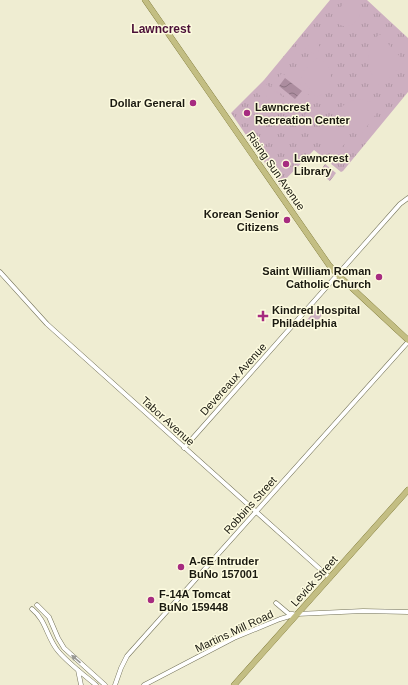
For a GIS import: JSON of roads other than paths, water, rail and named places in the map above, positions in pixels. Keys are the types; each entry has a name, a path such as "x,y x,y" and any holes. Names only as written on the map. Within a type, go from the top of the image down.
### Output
{"main road":[{"name":"Rising Sun Avenue","path":"145,0 329,265 408,341"},
{"name":"Levick Street","path":"234,685 408,490"}],"street":[{"name":"Devereaux Avenue","path":"184,448 400,204 408,198"},
{"name":"Tabor Avenue","path":"0,272 47,324 330,578"},
{"name":"Robbins Street","path":"115,685 127,656 408,341"},
{"path":"276,603 289,614 297,614"},
{"path":"36,605 49,617 64,648 105,685"},
{"path":"32,609 38,614 47,628 58,652 96,685"},
{"name":"Martins Mill Road","path":"144,685 234,638 280,619 297,614 363,611 408,612"},
{"path":"78,670 81,685"}],"water":[{"path":"285,78 302,91 295,99 279,86"}],"place":[{"name":"Dollar General","path":"193,103"},
{"name":"Lawncrest Recreation Center","path":"247,113"},
{"name":"Lawncrest Library","path":"286,164"},
{"name":"Korean Senior Citizens","path":"287,220"},
{"name":"Saint William Roman Catholic Church","path":"379,277"},
{"name":"Kindred Hospital Philadelphia","path":"263,316"},
{"name":"A-6E Intruder BuNo 157001","path":"181,567"},
{"name":"F-14A Tomcat BuNo 159448","path":"151,600"}],"district":[{"name":"Lawncrest","path":"161,29"}]}
